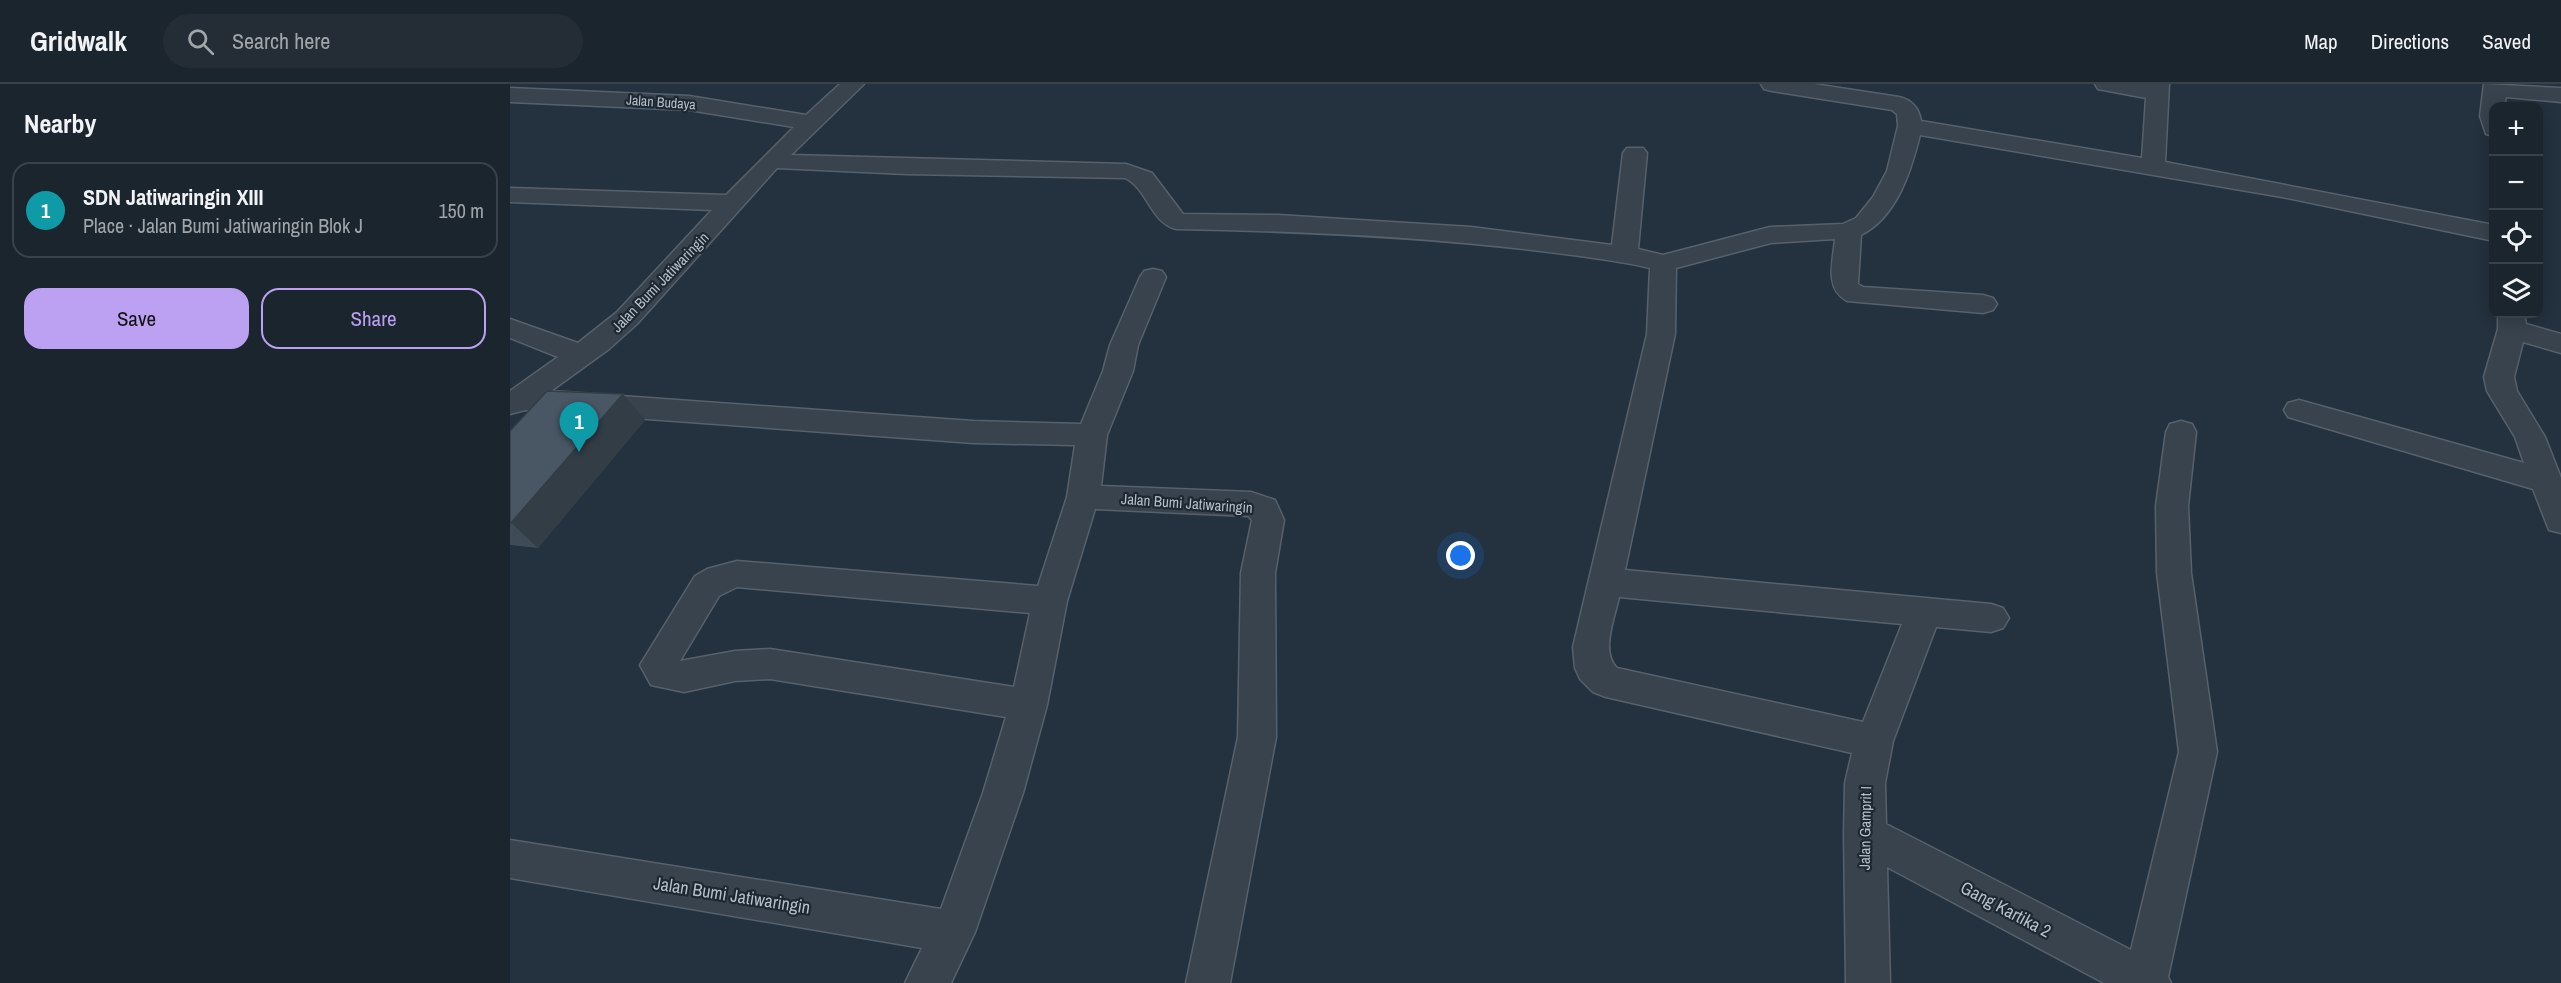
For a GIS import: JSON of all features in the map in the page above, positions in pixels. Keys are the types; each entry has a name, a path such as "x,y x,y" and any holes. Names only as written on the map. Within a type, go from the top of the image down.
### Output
{"street":[{"name":"Jalan Bumi Jatiwaringin","path":"514,403 581,355 627,318 771,161 853,84"},
{"path":"771,161 906,168 1126,171 1138,173 1146,178 1160,204 1176,221 1278,223 1471,235 1624,254 1663,263 1770,236 1848,231 1865,223 1884,199 1899,171 1910,126 1908,112 1899,104 1772,84"},
{"path":"2106,84 2157,89 2153,167"},
{"path":"2492,102 2496,87 2561,95"},
{"name":"Jalan Budaya","path":"510,95 689,103 812,123"},
{"path":"1910,126 2282,190 2489,232"},
{"path":"1624,254 1635,153"},
{"path":"510,195 734,203"},
{"path":"510,216 543,196"},
{"path":"1848,231 1845,284 1848,290 1857,295 1983,304"},
{"path":"1663,263 1661,334 1604,582 1591,647 1593,668 1606,681 1874,741"},
{"path":"927,983 954,932 1003,793 1028,705 1050,602 1083,497 1092,435 1118,371 1124,345 1153,277"},
{"path":"2561,344 2511,321 2499,377 2502,391 2530,437 2561,521"},
{"path":"510,328 581,355"},
{"path":"514,403 973,432 1092,435"},
{"path":"2299,410 2545,481"},
{"path":"2146,982 2198,752 2174,573 2172,506 2181,432"},
{"name":"Jalan Bumi Jatiwaringin","path":"1083,497 1251,504 1264,509 1268,520 1258,573 1257,737 1208,983"},
{"path":"1028,705 771,664 735,666 684,677 664,674 658,665 707,586 719,579 737,574 1050,602"},
{"path":"1604,582 1991,618"},
{"name":"Jalan Gamprit I","path":"1868,983 1865,783 1874,741 1924,612"},
{"name":"Gang Kartika 2","path":"1864,834 2146,982"},
{"name":"Jalan Bumi Jatiwaringin","path":"510,859 954,932"}],"building":[{"path":"547,391 623,394 510,523 510,431"}],"place":[{"name":"SDN Jatiwaringin XIII","path":"579,452"}]}
